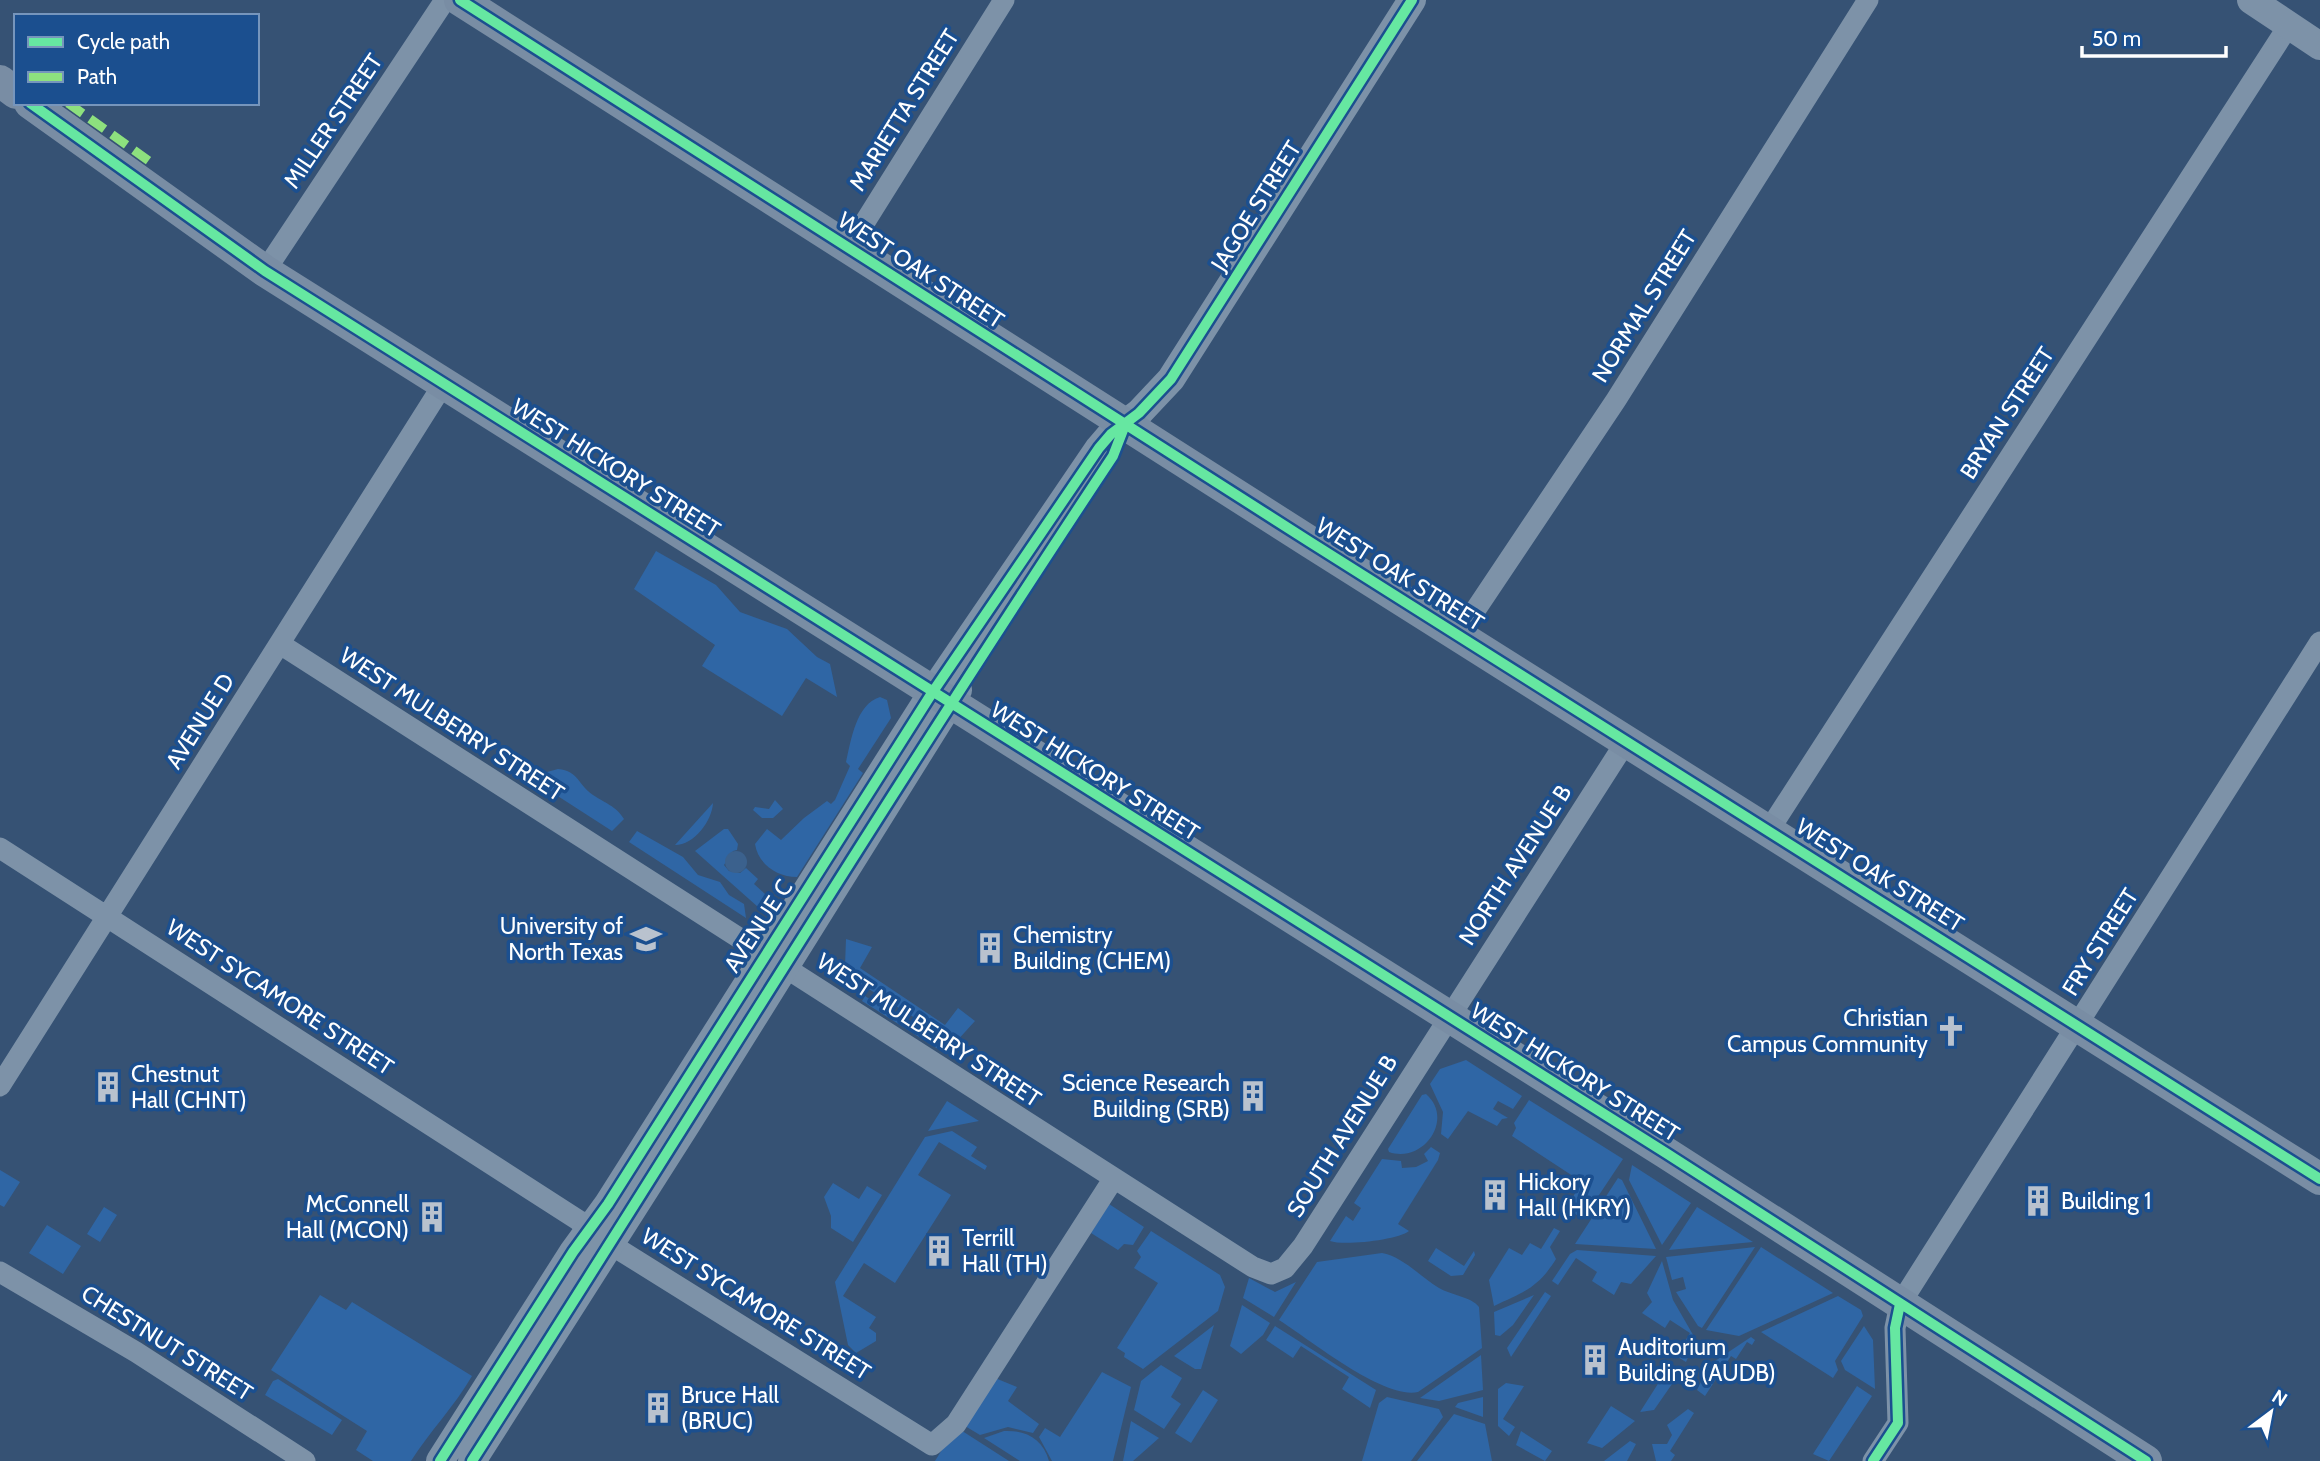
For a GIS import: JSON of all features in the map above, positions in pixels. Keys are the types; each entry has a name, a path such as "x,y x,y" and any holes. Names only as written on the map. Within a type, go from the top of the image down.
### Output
{"main road":[{"name":"WEST OAK STREET","path":"460,0 1125,425 2320,1179"},
{"name":"WEST HICKORY STREET","path":"33,105 265,271 2146,1461"}],"street":[{"name":"MILLER STREET","path":"265,271 445,0"},
{"name":"MARIETTA STREET","path":"848,248 1004,0"},
{"name":"JAGOE STREET","path":"1125,425 1171,379 1412,0"},
{"name":"NORMAL STREET","path":"1458,636 1616,400 1868,0"},
{"path":"2251,0 2320,46"},
{"name":"BRYAN STREET","path":"1769,830 2289,25"},
{"name":"AVENUE D","path":"0,1086 444,383"},
{"path":"472,1461 600,1236 940,699 1113,456 1125,425"},
{"name":"FRY STREET","path":"1900,1304 2079,1026 2320,642"},
{"name":"WEST MULBERRY STREET","path":"279,644 1114,1178 1253,1266 1271,1273"},
{"name":"NORTH AVENUE B","path":"1448,1017 1627,740"},
{"name":"WEST SYCAMORE STREET","path":"0,849 600,1236 932,1445 956,1423 1114,1178"},
{"name":"SOUTH AVENUE B","path":"1271,1273 1285,1268 1303,1246 1448,1017"},
{"path":"440,1461 600,1236"},
{"name":"CHESTNUT STREET","path":"0,1272 136,1352 305,1461"},
{"path":"1874,1461 1898,1423 1895,1328 1900,1304"}],"shaded area":[{"path":"656,551 716,585 740,612 787,629 817,657 830,664 837,697 806,678 782,716 702,666 715,645 634,589"},
{"path":"880,697 887,700 891,718 858,769 863,773 797,877 776,872 760,858 755,844 767,829 781,840 804,818 827,801 831,804 835,800 850,766 846,762 856,724 865,707"},
{"path":"558,769 574,775 588,791 614,808 624,819 612,831 536,782 547,772"},
{"path":"775,800 783,809 773,818 762,818 753,810 755,807 769,809"},
{"path":"713,803 701,831 689,841 675,845"},
{"path":"724,829 728,829 738,844 737,850 733,851 724,865 729,871 740,873 746,868 758,879 754,884 765,894 765,899 758,907 695,851"},
{"path":"637,831 683,857 698,875 720,882 729,895 744,904 746,918 629,842"},
{"path":"736,851 744,854 747,862 744,870 736,873 728,870 725,862 728,854"},
{"path":"846,939 872,947 860,968 945,1025 958,1008 975,1021 955,1043 832,966 845,966"},
{"path":"865,996 948,1050 946,1054 862,1001"},
{"path":"1466,1060 1522,1096 1513,1109 1498,1101 1493,1109 1508,1118 1502,1119 1497,1126 1468,1111 1448,1139 1441,1134 1443,1112 1430,1084 1440,1069"},
{"path":"1426,1094 1434,1104 1437,1115 1436,1127 1431,1137 1413,1152 1389,1152 1388,1149 1422,1095"},
{"path":"1529,1100 1623,1159 1583,1219 1566,1208 1582,1182 1512,1136 1516,1128 1514,1123"},
{"path":"947,1101 979,1121 928,1131"},
{"path":"952,1131 977,1147 971,1156 987,1166 985,1170 939,1142 918,1175 951,1195 895,1283 864,1263 843,1296 876,1317 869,1328 876,1333 876,1341 856,1353 848,1345 835,1282 925,1137"},
{"path":"1431,1147 1440,1153 1438,1160 1398,1224 1409,1231 1371,1241 1330,1241 1346,1216 1353,1221 1361,1208 1354,1203 1382,1159 1401,1161 1402,1168 1416,1167 1428,1161 1424,1154"},
{"path":"1632,1165 1691,1203 1662,1245 1629,1180"},
{"path":"0,1170 20,1182 4,1207 0,1205"},
{"path":"1618,1178 1622,1180 1656,1249 1575,1244"},
{"path":"833,1183 859,1199 867,1186 882,1195 853,1242 831,1228 831,1216 824,1197"},
{"path":"1109,1204 1144,1227 1133,1245 1124,1244 1118,1250 1091,1233"},
{"path":"104,1207 117,1215 100,1242 87,1234"},
{"path":"1697,1207 1753,1242 1669,1250"},
{"path":"47,1225 81,1246 63,1274 29,1253"},
{"path":"1554,1228 1560,1231 1550,1247 1556,1259 1543,1277 1514,1297 1494,1306 1489,1280 1509,1248 1522,1255 1530,1243 1541,1249"},
{"path":"1151,1231 1220,1275 1225,1287 1218,1311 1143,1369 1124,1357 1125,1353 1117,1348 1158,1283 1134,1268 1141,1257 1137,1251"},
{"path":"1755,1247 1702,1328 1698,1326 1676,1292 1686,1289 1683,1277 1672,1280 1666,1257"},
{"path":"1761,1247 1833,1293 1739,1336 1706,1330"},
{"path":"1436,1248 1464,1266 1474,1251 1475,1255 1463,1275 1451,1276 1428,1261"},
{"path":"1577,1250 1656,1256 1631,1284 1621,1282 1614,1295 1592,1281 1597,1272 1576,1258 1558,1285 1552,1281 1570,1254"},
{"path":"1382,1253 1404,1263 1439,1288 1479,1307 1482,1348 1418,1392 1403,1392 1367,1378 1279,1320 1317,1262"},
{"path":"1662,1261 1673,1300 1696,1340 1686,1362 1676,1356 1690,1333 1670,1320 1665,1328 1642,1313 1652,1302 1647,1293"},
{"path":"1249,1278 1275,1292 1296,1282 1274,1317 1243,1298"},
{"path":"1545,1292 1551,1296 1511,1357 1507,1348"},
{"path":"320,1295 346,1310 352,1302 472,1376 411,1461 373,1461 356,1450 367,1431 271,1370"},
{"path":"1534,1295 1513,1325 1500,1336 1495,1335 1494,1312"},
{"path":"1838,1296 1861,1310 1863,1316 1835,1361 1838,1370 1833,1378 1761,1332"},
{"path":"1242,1305 1270,1323 1263,1335 1241,1354 1230,1346"},
{"path":"1214,1325 1201,1369 1195,1369 1174,1356"},
{"path":"1275,1326 1376,1390 1370,1408 1342,1389 1349,1377 1301,1346 1293,1358 1266,1340"},
{"path":"1864,1326 1873,1340 1875,1389 1845,1370 1841,1361"},
{"path":"1751,1337 1755,1340 1752,1345 1747,1342 1736,1359 1731,1356 1705,1396 1697,1390 1709,1365"},
{"path":"1481,1355 1483,1390 1439,1401 1420,1398"},
{"path":"1161,1365 1182,1378 1171,1397 1181,1404 1164,1429 1134,1410 1141,1381"},
{"path":"1668,1368 1679,1374 1654,1410 1640,1412"},
{"path":"1102,1372 1131,1387 1113,1461 1052,1461 1039,1437 1045,1428 1060,1437"},
{"path":"995,1378 1017,1387 1008,1401 1039,1424 1033,1433 1008,1427 980,1435 960,1423"},
{"path":"278,1379 342,1420 332,1435 265,1395 273,1381"},
{"path":"1506,1383 1524,1386 1503,1419 1515,1427 1509,1436 1498,1426 1498,1389"},
{"path":"1857,1386 1872,1396 1829,1461 1813,1454"},
{"path":"1203,1390 1218,1400 1191,1443 1175,1433"},
{"path":"1387,1397 1439,1409 1443,1417 1411,1461 1362,1461 1379,1403"},
{"path":"1483,1397 1483,1417 1455,1407 1458,1403"},
{"path":"1611,1406 1635,1421 1602,1448 1587,1443"},
{"path":"1688,1409 1694,1413 1670,1451 1675,1455 1671,1461 1656,1461 1652,1444 1667,1444 1672,1435 1667,1425"},
{"path":"1454,1414 1485,1424 1492,1461 1417,1461"},
{"path":"1131,1421 1159,1438 1133,1461 1123,1461"},
{"path":"956,1427 1009,1461 935,1461"},
{"path":"1004,1431 1033,1437 1043,1447 1049,1461 1020,1461 984,1438"},
{"path":"1521,1431 1552,1451 1545,1461 1516,1445"},
{"path":"1630,1441 1636,1444 1627,1461 1604,1461"}],"marked path":[{"path":"71,105 149,161"}],"cycle path":[{"path":"460,0 1310,542 2320,1179"},
{"name":"AVENUE C","path":"440,1461 573,1252 608,1204 932,693 1099,448 1111,434 1139,413 1171,379 1412,0"},
{"path":"33,105 265,271 1666,1153 2146,1461"},
{"path":"472,1461 870,831 1113,456 1125,425"},
{"path":"1873,1461 1898,1423 1895,1328 1900,1304"}],"place":[{"name":"University of North Texas","path":"646,939"},
{"name":"Chemistry Building (CHEM)","path":"990,948"},
{"name":"Christian Campus Community","path":"1951,1031"},
{"name":"Chestnut Hall (CHNT)","path":"108,1087"},
{"name":"Science Research Building (SRB)","path":"1253,1096"},
{"name":"Hickory Hall (HKRY)","path":"1495,1195"},
{"name":"Building 1","path":"2038,1201"},
{"name":"McConnell Hall (MCON)","path":"432,1217"},
{"name":"Terrill Hall (TH)","path":"939,1251"},
{"name":"Auditorium Building (AUDB)","path":"1595,1360"},
{"name":"Bruce Hall (BRUC)","path":"658,1408"}]}
